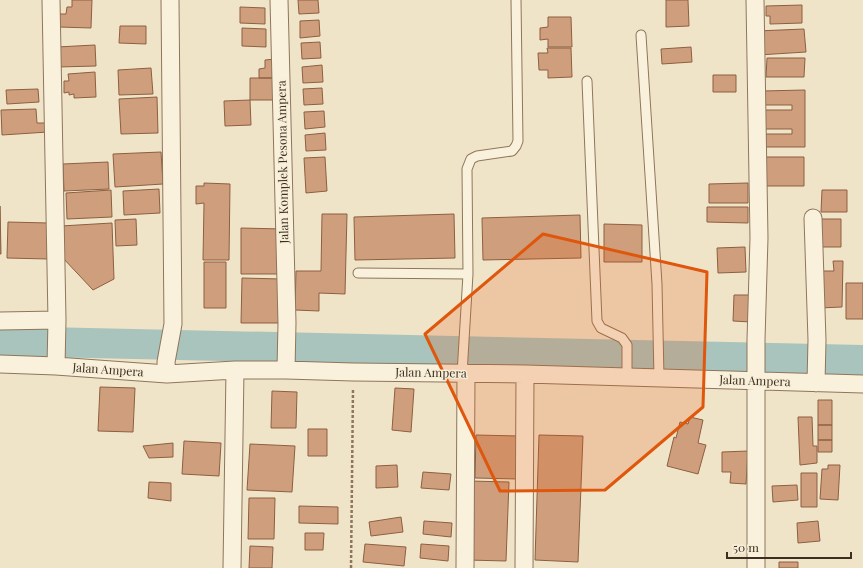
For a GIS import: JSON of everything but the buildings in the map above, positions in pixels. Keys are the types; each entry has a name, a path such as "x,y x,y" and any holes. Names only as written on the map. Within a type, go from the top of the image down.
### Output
{"street":[{"path":"0,321 57,343 51,0"},
{"path":"167,368 172,331 173,295 170,0"},
{"name":"Jalan Komplek Pesona Ampera","path":"279,0 287,323 286,362"},
{"path":"756,0 759,238 756,340 756,568"},
{"path":"813,218 817,340 816,377"},
{"name":"Jalan Ampera","path":"0,364 57,343 167,368 235,370 286,362 353,372 464,372 525,374 627,371 757,377 816,377 863,384"},
{"path":"232,568 235,370"},
{"path":"464,372 465,568"},
{"path":"524,568 525,374"}],"lane":[{"path":"464,372 468,274 467,169 471,160 477,156 512,151 518,141 516,0"},
{"path":"641,35 657,284 659,373"},
{"path":"587,81 596,321 601,328 622,338 627,345 627,371"},
{"path":"358,273 468,274"}],"path":[{"path":"351,568 353,372"}],"highlighted area":[{"path":"543,234 707,272 703,407 605,490 500,491 425,334"}],"waterway":[{"path":"0,341 863,360"}]}
